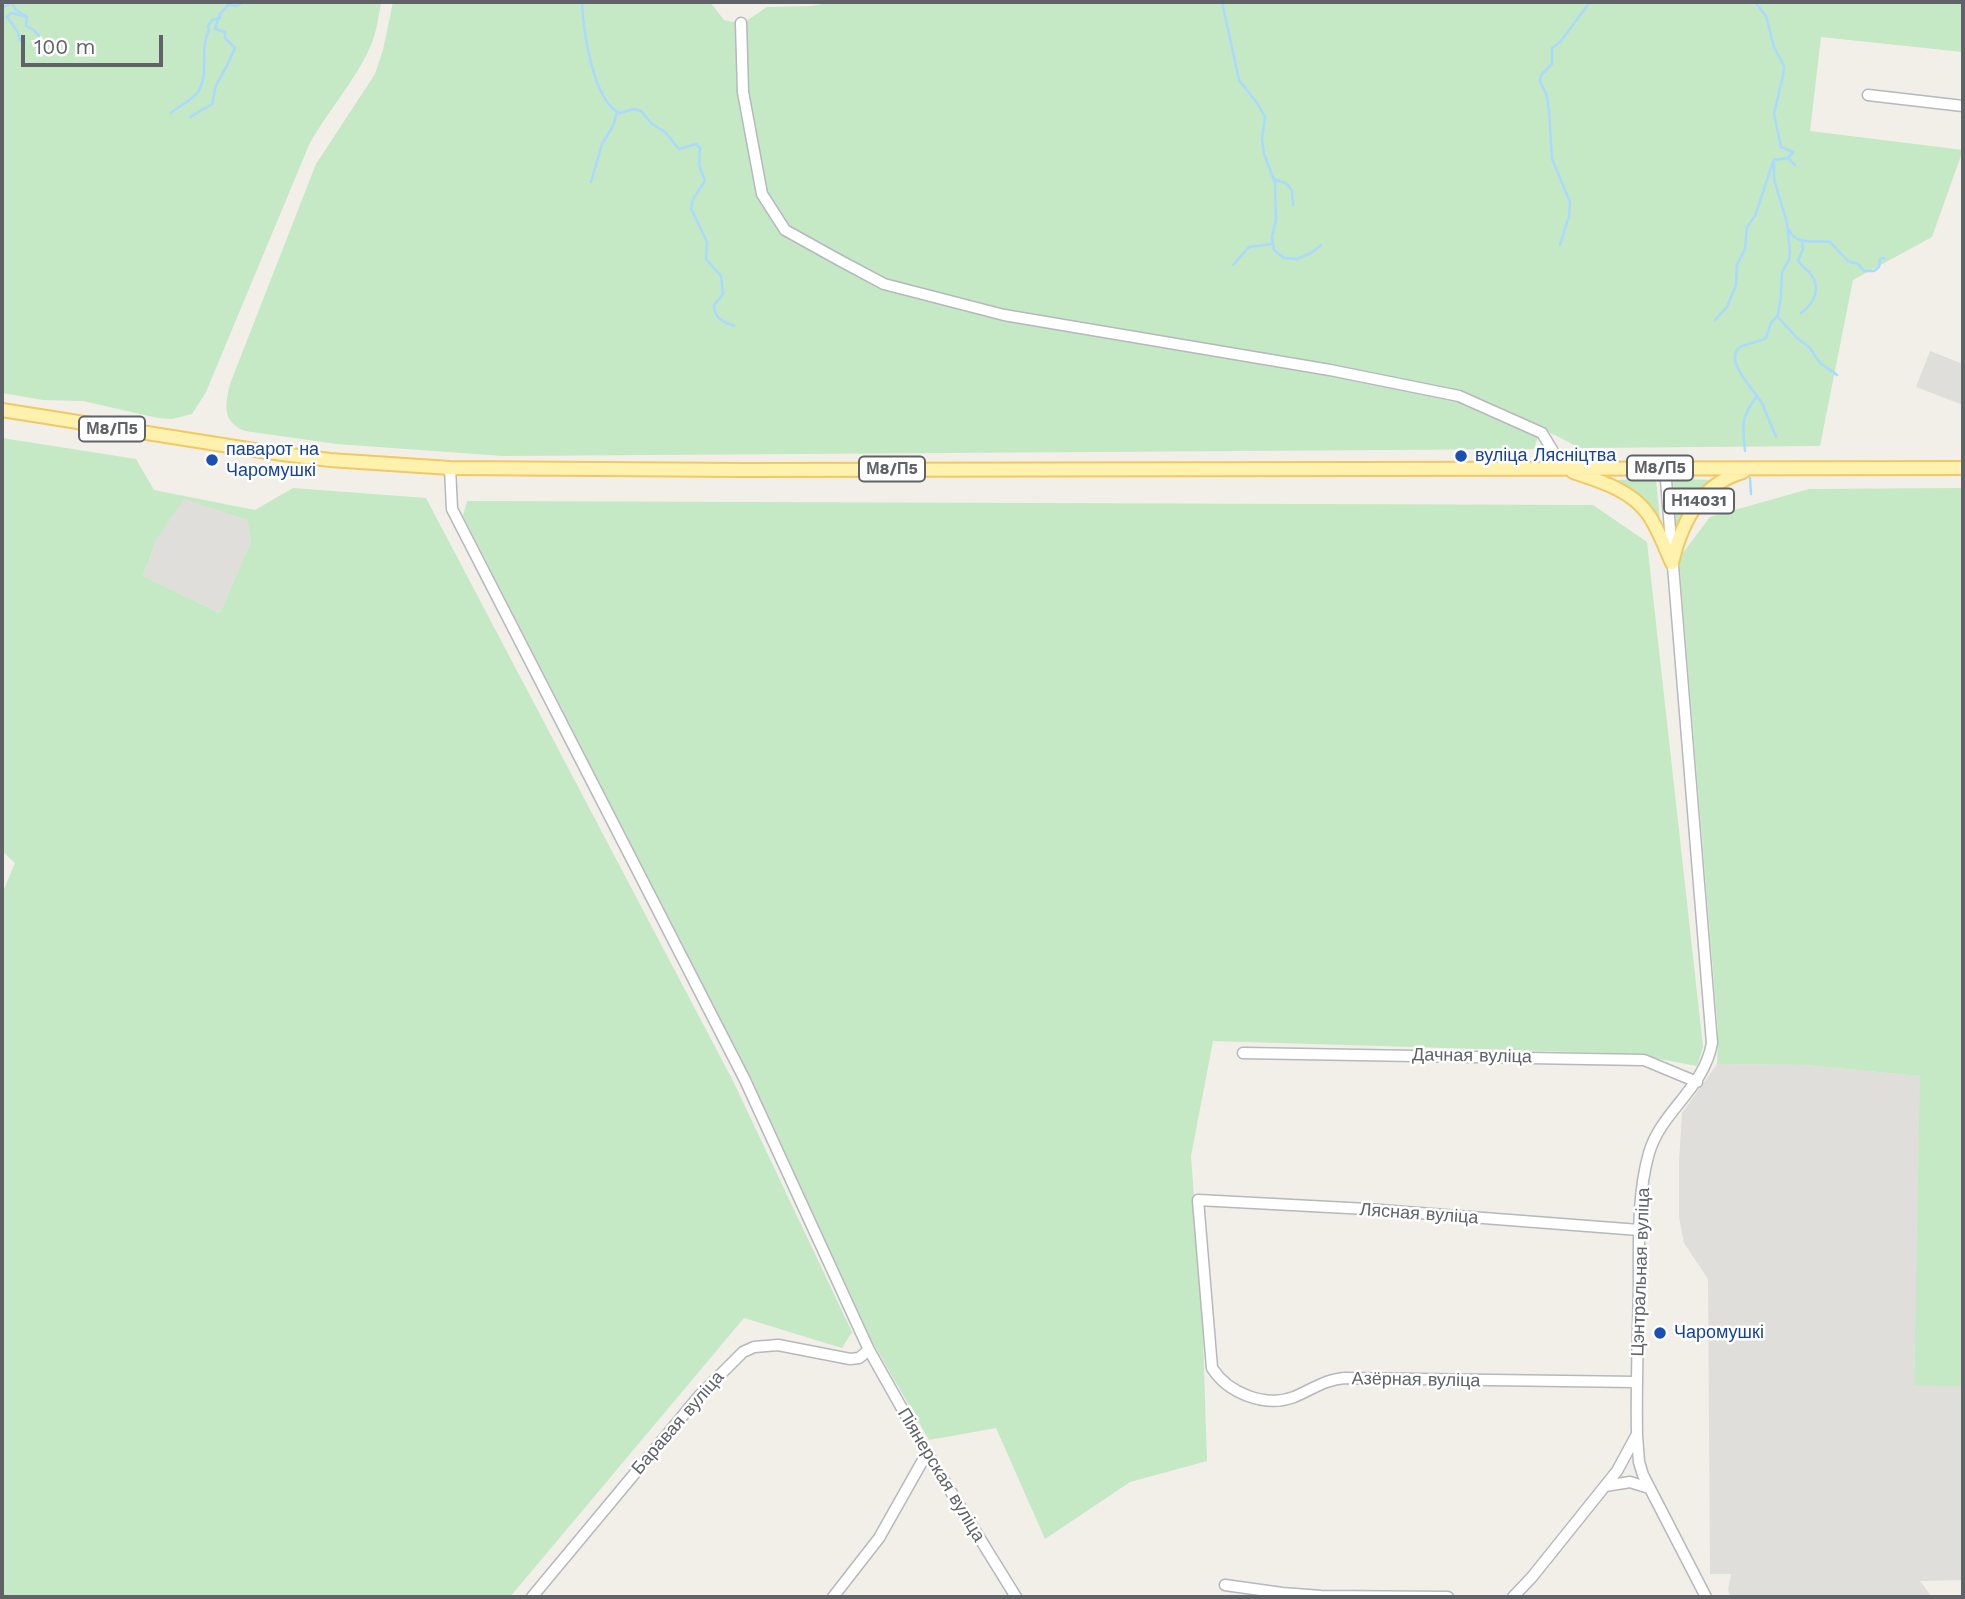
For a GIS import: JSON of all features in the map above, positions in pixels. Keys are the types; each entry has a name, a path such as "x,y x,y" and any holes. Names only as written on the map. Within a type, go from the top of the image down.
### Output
{"main road":[{"name":"М8/П5","path":"2,410 317,459 450,468 1963,468"},
{"name":"Н14031","path":"1563,468 1613,487 1638,503 1649,515 1672,563"},
{"name":"Н14031","path":"1672,563 1678,537 1698,502 1730,476 1757,468"}],"street":[{"path":"741,23 743,92 762,194 785,230 850,266 884,284 1004,315 1330,370 1460,396 1542,433 1563,468"},
{"path":"1868,95 1963,106"},
{"name":"Піянерская вуліца","path":"450,468 453,509 458,520 745,1080 869,1350 927,1453 1016,1597"},
{"name":"Н14031","path":"1665,468 1713,1028 1711,1053 1697,1082"},
{"name":"Дачная вуліца","path":"1243,1053 1644,1060 1697,1082"},
{"name":"Цэнтральная вуліца","path":"1697,1082 1652,1143 1646,1166 1639,1230 1636,1382 1639,1462 1649,1488 1706,1597"},
{"name":"Лясная вуліца","path":"1212,1368 1198,1200 1367,1209 1639,1230"},
{"name":"Баравая вуліца","path":"531,1597 700,1395 743,1352 754,1347 778,1345 850,1359 869,1350"},
{"name":"Азёрная вуліца","path":"1212,1368 1227,1385 1239,1393 1266,1399 1292,1398 1326,1382 1345,1378 1636,1382"},
{"path":"1513,1597 1604,1486 1637,1436"},
{"path":"833,1597 883,1531 927,1453"},
{"path":"1604,1486 1625,1482 1649,1488"},
{"path":"1225,1585 1321,1597 1448,1597"}],"shaded area":[{"path":"1930,351 1963,364 1963,405 1916,387"},
{"path":"183,498 247,520 251,541 220,613 143,576 156,540"},
{"path":"1717,1064 1805,1065 1921,1076 1914,1384 1963,1387 1963,1580 1920,1581 1932,1597 1731,1597 1728,1590 1731,1574 1710,1574 1708,1279 1684,1243 1679,1217 1679,1161 1682,1113"}],"green space":[{"path":"2,2 381,2 367,54 309,145 206,392 192,414 172,419 158,418 83,401 43,400 2,393"},
{"path":"393,2 710,2 724,20 742,24 767,7 811,6 834,2 1963,2 1963,52 1821,37 1810,131 1963,150 1932,237 1853,280 1820,446 1580,448 1541,428 1534,449 503,456 337,444 245,431 232,423 227,412 230,384 316,164 375,74"},
{"path":"2,438 136,459 154,490 255,510 293,488 426,498 733,1081 852,1332 842,1348 744,1318 510,1597 2,1597 2,894 15,863 2,851","holes":["184,499 247,520 251,541 220,613 143,576 156,540"]},
{"path":"1656,479 1660,521 1642,498 1617,480"},
{"path":"1673,479 1712,480 1695,496 1676,526"},
{"path":"1963,488 1963,1387 1914,1385 1920,1076 1805,1065 1717,1064 1718,1031 1679,558 1710,517 1809,489"},
{"path":"467,501 1593,505 1647,542 1703,1047 1697,1066 1644,1054 1213,1041 1191,1156 1202,1307 1207,1461 1130,1482 1045,1539 996,1428 929,1440 872,1341 753,1082 463,516"}],"waterway":[{"path":"190,117 212,104 216,87 235,48 225,38 225,32 215,29 220,14 228,5 237,6 243,2"},
{"path":"582,2 591,64 603,95 611,106 620,113 634,109 641,111 651,123 665,132 679,149 696,144 700,148 699,165 705,181 694,197 691,208 707,242 706,259 721,276 723,294 714,305 717,316 734,326"},
{"path":"1222,2 1239,80 1265,117 1262,139 1264,154 1275,183 1276,220 1272,237 1274,250 1284,258 1297,259 1321,245"},
{"path":"1560,245 1569,216 1570,202 1552,159 1547,96 1540,81 1541,75 1552,64 1552,48 1561,41 1590,2"},
{"path":"1745,451 1744,422 1757,396 1745,380 1735,359 1739,348 1766,338 1771,323 1778,315 1782,272 1790,252 1787,223 1774,179 1774,160 1788,158 1793,152 1781,147 1774,114 1784,66 1774,47 1766,16 1755,2"},
{"path":"2,8 12,3 16,10 27,17"},
{"path":"20,41 18,32 7,17 11,13 27,17"},
{"path":"27,17 26,26 34,30 41,39"},
{"path":"171,113 193,98 202,85 208,26 212,20 220,18"},
{"path":"591,182 602,144 613,126 617,112"},
{"path":"1788,158 1795,165"},
{"path":"1715,320 1727,307 1736,285 1737,265 1745,249 1747,227 1755,216 1773,162"},
{"path":"1274,179 1287,184 1292,191 1293,205"},
{"path":"1789,230 1801,240 1830,242 1848,261 1858,264 1864,271 1874,271 1879,267 1880,259 1884,258"},
{"path":"1801,313 1810,305 1816,290 1814,279 1798,261 1803,249 1802,241"},
{"path":"1233,265 1249,247 1272,244"},
{"path":"1778,317 1809,347 1820,363 1837,375"},
{"path":"1757,396 1776,437"},
{"path":"1750,478 1751,494"}],"place":[{"name":"вуліца Лясніцтва","path":"1461,456"},
{"name":"паварот на Чаромушкі","path":"212,460"},
{"name":"Чаромушкі","path":"1660,1333"}]}
